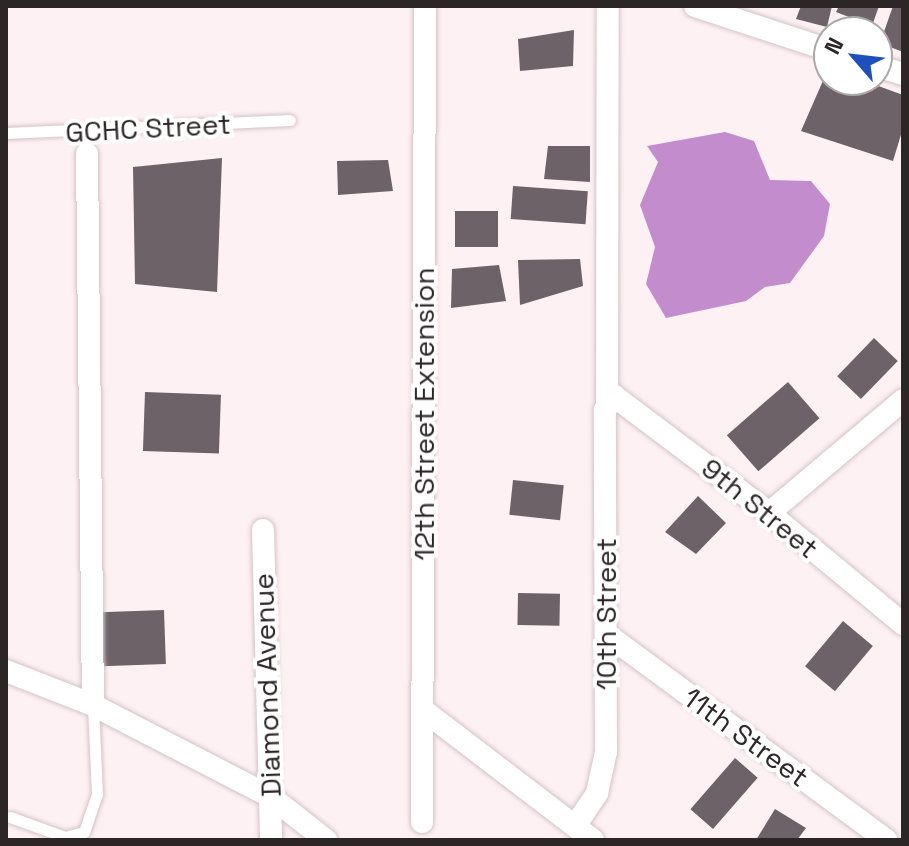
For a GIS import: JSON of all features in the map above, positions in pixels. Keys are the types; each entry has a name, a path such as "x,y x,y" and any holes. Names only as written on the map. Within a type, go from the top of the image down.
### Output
{"street":[{"name":"12th Street Extension","path":"422,822 425,6"},
{"name":"10th Street","path":"584,833 604,771 610,399 608,6"},
{"path":"695,6 813,45"},
{"path":"87,143 93,705"},
{"name":"9th Street","path":"610,399 769,513 903,624"},
{"path":"769,513 903,400"},
{"name":"Diamond Avenue","path":"263,530 271,840"},
{"name":"11th Street","path":"606,634 886,840"},
{"path":"6,671 93,705 271,797 326,840"},
{"path":"423,710 584,833"}],"lane":[{"name":"GCHC Street","path":"6,133 87,143 290,120"},
{"path":"10,817 65,837 84,832 97,794 93,705"}],"shaded area":[{"path":"725,132 754,141 770,180 811,181 830,204 824,236 790,283 765,287 746,301 666,318 646,284 655,247 640,205 658,162 647,146"}],"building":[{"path":"801,6 832,6 830,16 813,16 813,23 796,19"},
{"path":"839,6 879,6 876,16 846,16 836,12"},
{"path":"893,6 903,6 903,52 893,48 893,16 889,16"},
{"path":"574,30 573,66 520,71 518,39"},
{"path":"893,91 903,95 903,128 893,161 801,131 816,96 893,96"},
{"path":"548,146 590,146 590,182 544,179"},
{"path":"222,158 217,292 135,284 133,167"},
{"path":"388,160 393,191 338,195 337,161"},
{"path":"513,186 588,191 586,224 511,219"},
{"path":"455,211 498,211 498,247 455,247"},
{"path":"580,259 583,286 520,305 518,260"},
{"path":"499,265 506,301 451,308 452,269"},
{"path":"874,338 898,361 861,399 837,376"},
{"path":"788,382 819,418 758,471 727,435"},
{"path":"145,392 221,395 219,454 143,451"},
{"path":"513,480 564,485 560,520 509,515"},
{"path":"698,496 726,523 696,554 665,532"},
{"path":"518,593 560,594 559,626 517,625"},
{"path":"164,610 166,664 102,666 100,612"},
{"path":"843,621 873,646 835,691 805,666"},
{"path":"735,758 758,778 713,829 690,809"},
{"path":"775,809 806,828 797,840 756,840"}]}
